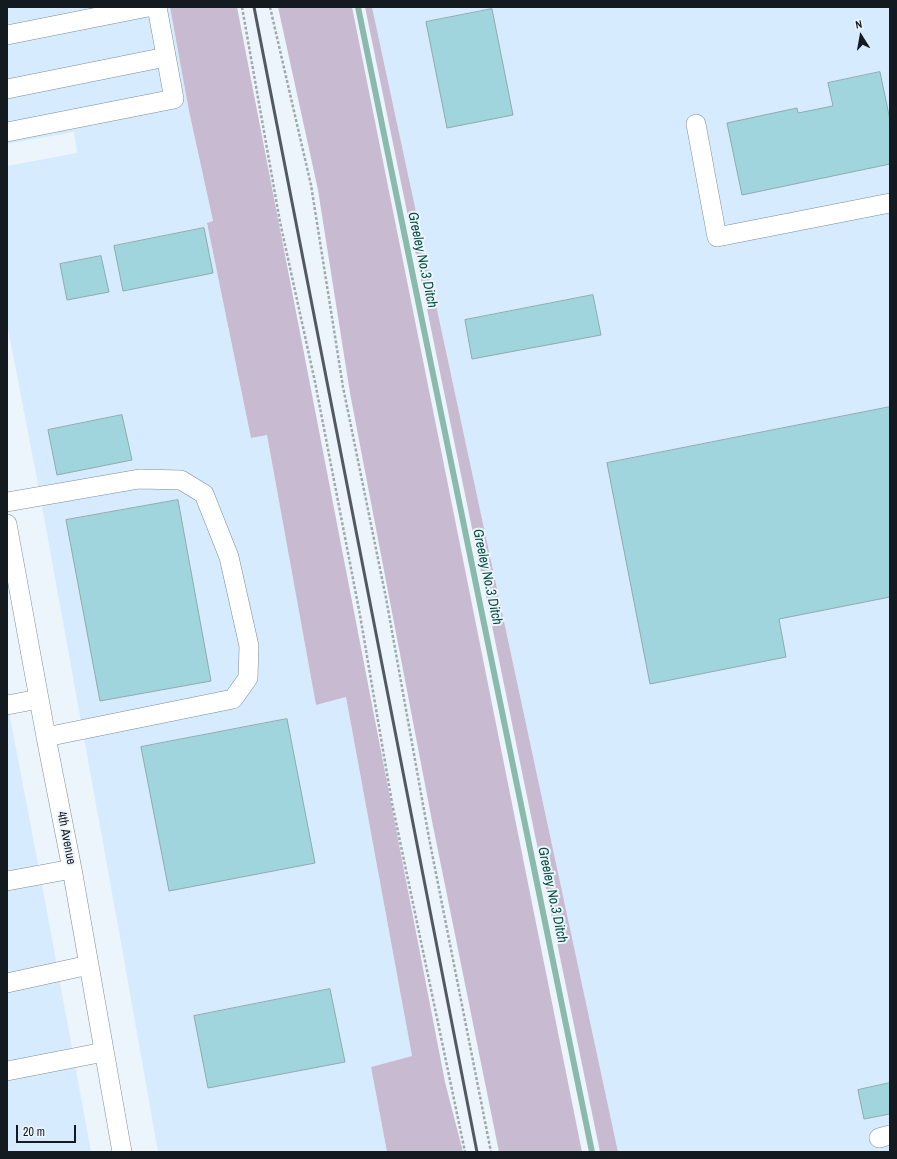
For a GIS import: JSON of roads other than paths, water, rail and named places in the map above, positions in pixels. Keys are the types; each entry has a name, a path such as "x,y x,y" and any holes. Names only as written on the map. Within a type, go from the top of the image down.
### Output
{"street":[{"path":"7,35 148,7"},
{"path":"7,132 174,99 157,7"},
{"path":"7,89 166,57"},
{"path":"696,124 717,237 890,203"},
{"path":"7,502 139,479 181,480 204,494 229,557 249,646 248,678 233,699 46,737"},
{"name":"4th Avenue","path":"7,524 72,869 122,1152"},
{"path":"7,705 39,700"},
{"path":"7,881 72,869"},
{"path":"7,983 89,965"},
{"path":"7,1071 104,1052"}],"waterway":[{"name":"Greeley No.3 Ditch","path":"358,7 592,1152"}],"railway":[{"path":"254,7 477,1152"}]}
